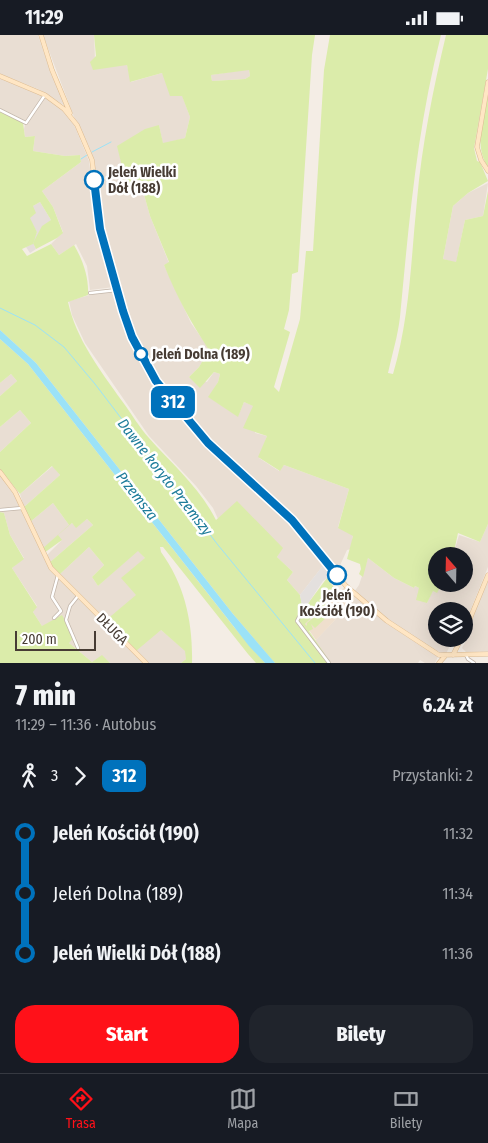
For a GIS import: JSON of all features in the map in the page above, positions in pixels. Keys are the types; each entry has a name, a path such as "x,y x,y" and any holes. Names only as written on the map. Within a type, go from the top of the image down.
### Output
{"street":[{"path":"41,35 52,70 92,160 100,229 130,333 161,388 208,443 296,525 356,595 387,621 430,650 445,656 488,654"},
{"path":"0,76 45,95 71,115"},
{"path":"488,82 477,147 481,160 488,171"},
{"path":"0,110 26,123 45,95"},
{"path":"90,293 117,290"},
{"name":"DŁUGA","path":"0,472 14,492 46,560 78,596 146,663"},
{"path":"0,510 22,508"},
{"path":"54,618 61,611 52,597 58,575"},
{"path":"473,611 488,575"},
{"path":"78,596 70,607 66,620 78,647"},
{"path":"303,609 297,621 329,663"},
{"path":"453,655 457,647"},
{"path":"462,647 464,655 470,662 474,663"},
{"path":"439,663 445,656"}],"shaded area":[{"path":"0,35 38,35 51,74 67,107 38,89 0,74"},
{"path":"43,35 94,35 95,60 127,65 131,82 162,73 182,95 190,117 185,138 163,144 159,125 125,183 140,180 150,216 169,263 164,265 191,323 210,350 199,367 189,377 207,382 214,372 220,374 218,382 209,397 238,416 244,402 254,406 255,433 267,436 259,458 279,471 284,465 349,489 338,527 353,535 351,549 347,550 337,572 294,520 209,442 153,372 132,333 124,310 100,220 91,151 74,117"},
{"path":"249,69 250,76 245,79 212,81 211,75"},
{"path":"0,78 43,95 69,116 75,127 89,161 98,232 114,287 90,290 87,266 76,244 59,255 51,244 63,232 53,207 42,191 81,162 80,155 65,156 33,151 35,136 25,137 26,121 0,108"},
{"path":"488,183 483,216 465,220 456,263 443,259 453,206 468,193"},
{"path":"40,202 51,220 34,245 36,249 30,253 26,247 32,244 37,232 29,218 33,206"},
{"path":"109,292 116,294 129,333 156,384 206,444 291,521 325,563 300,595 287,580 293,572 277,557 282,548 269,536 218,519 213,508 196,486 149,436 85,343 72,315 69,301 93,294"},
{"path":"11,374 17,381 0,396 0,383"},
{"path":"20,410 31,423 0,452 0,427"},
{"path":"53,466 60,475 24,507 20,494"},
{"path":"0,475 13,492 49,568 95,612 59,575 89,547 104,565 92,577 98,586 138,550 145,558 137,595 106,621 161,630 186,651 186,659 181,663 110,663 102,656 92,662 69,643 42,626 33,612 37,606 12,568 24,558 10,535 4,513 0,512"},
{"path":"53,503 69,525 72,523 76,527 87,519 93,525 49,563 45,557 62,540 42,549 30,522"},
{"path":"488,524 488,567 473,604 473,602 428,602 428,647 387,619 354,592 359,585 368,558 394,578 414,588 415,586 419,588 427,603 432,593 472,593 473,547 456,547 459,535 480,542"},
{"path":"325,563 334,573 323,581 303,611 300,595"},
{"path":"488,581 488,651 466,652 462,648 473,647 473,616"},
{"path":"345,587 356,598 316,640 305,624"},
{"path":"356,598 386,623 438,657 435,663 425,663 420,660 418,663 331,663 314,642"},
{"path":"428,647 449,647 446,654"}],"green space":[{"path":"94,35 315,35 312,55 298,272 292,274 289,310 284,329 290,332 274,387 279,392 300,319 306,251 313,251 324,70 330,35 441,35 420,140 399,324 388,373 393,374 399,353 409,287 419,179 425,138 446,35 488,35 488,69 474,148 477,161 480,162 488,181 468,193 453,206 443,259 456,262 465,220 483,216 488,191 488,524 480,542 458,533 455,547 428,547 428,593 432,593 427,603 416,600 419,588 415,586 414,588 394,578 368,558 363,577 359,574 360,564 347,559 353,536 338,528 349,489 284,465 280,471 258,457 267,436 243,428 253,406 244,402 238,417 208,397 218,382 220,374 214,372 200,388 189,377 199,367 209,350 184,309 164,265 169,262 150,216 140,180 126,183 117,146 145,129 159,125 163,143 185,138 190,117 182,96 170,96 162,73 130,82 127,65 93,70 90,62 96,56","holes":["249,70 250,76 245,79 212,81 211,75"]},
{"path":"488,92 488,167 481,150 480,140"},
{"path":"0,111 23,123 25,137 35,136 33,151 65,156 80,155 81,162 42,191 53,207 63,233 36,249 33,243 22,249 27,256 51,244 59,255 74,245 85,269 88,295 68,302 83,341 97,366 142,429 194,487 216,520 237,501 283,548 277,557 293,572 287,580 300,595 303,610 327,578 338,593 305,624 307,626 307,623 323,610 328,616 315,628 311,624 313,629 309,631 331,663 275,663 273,661 233,614 36,363 0,330","holes":["40,202 51,220 42,226 34,241 37,232 30,218 36,213 33,206"]},
{"path":"0,339 28,364 234,627 265,663 256,663 248,654 163,547 160,547 161,552 176,578 186,605 191,633 192,663 181,663 186,659 185,651 161,630 136,651 105,621 136,595 121,578 145,558 138,551 98,586 92,577 104,565 89,547 59,575 49,563 93,525 87,519 76,528 72,523 58,535 62,540 44,553 42,549 69,525 53,503 30,522 24,507 60,475 52,466 20,494 0,469 0,452 31,423 20,410 0,427 0,396 17,381 11,374 0,383"},
{"path":"0,512 4,513 10,535 24,559 12,568 37,607 33,612 42,626 62,615 74,637 69,643 92,662 102,655 110,663 0,663"}],"water":[{"name":"Przemsza","path":"0,330 36,363 233,614 275,663 265,663 249,646 28,364 0,339"}],"waterway":[{"path":"92,152 111,142"},
{"path":"81,159 87,155"},
{"name":"Dawne koryto Przemszy","path":"0,308 35,325 64,347 95,384 218,545 315,663"}],"bus line":[{"name":"312","path":"94,180 100,229 123,311 130,333 156,381 208,443 292,520 337,575"}],"place":[{"name":"Jeleń Wielki Dół (188)","path":"94,180"},
{"name":"Jeleń Dolna (189)","path":"141,354"},
{"name":"Jeleń Kościół (190)","path":"337,575"}]}
